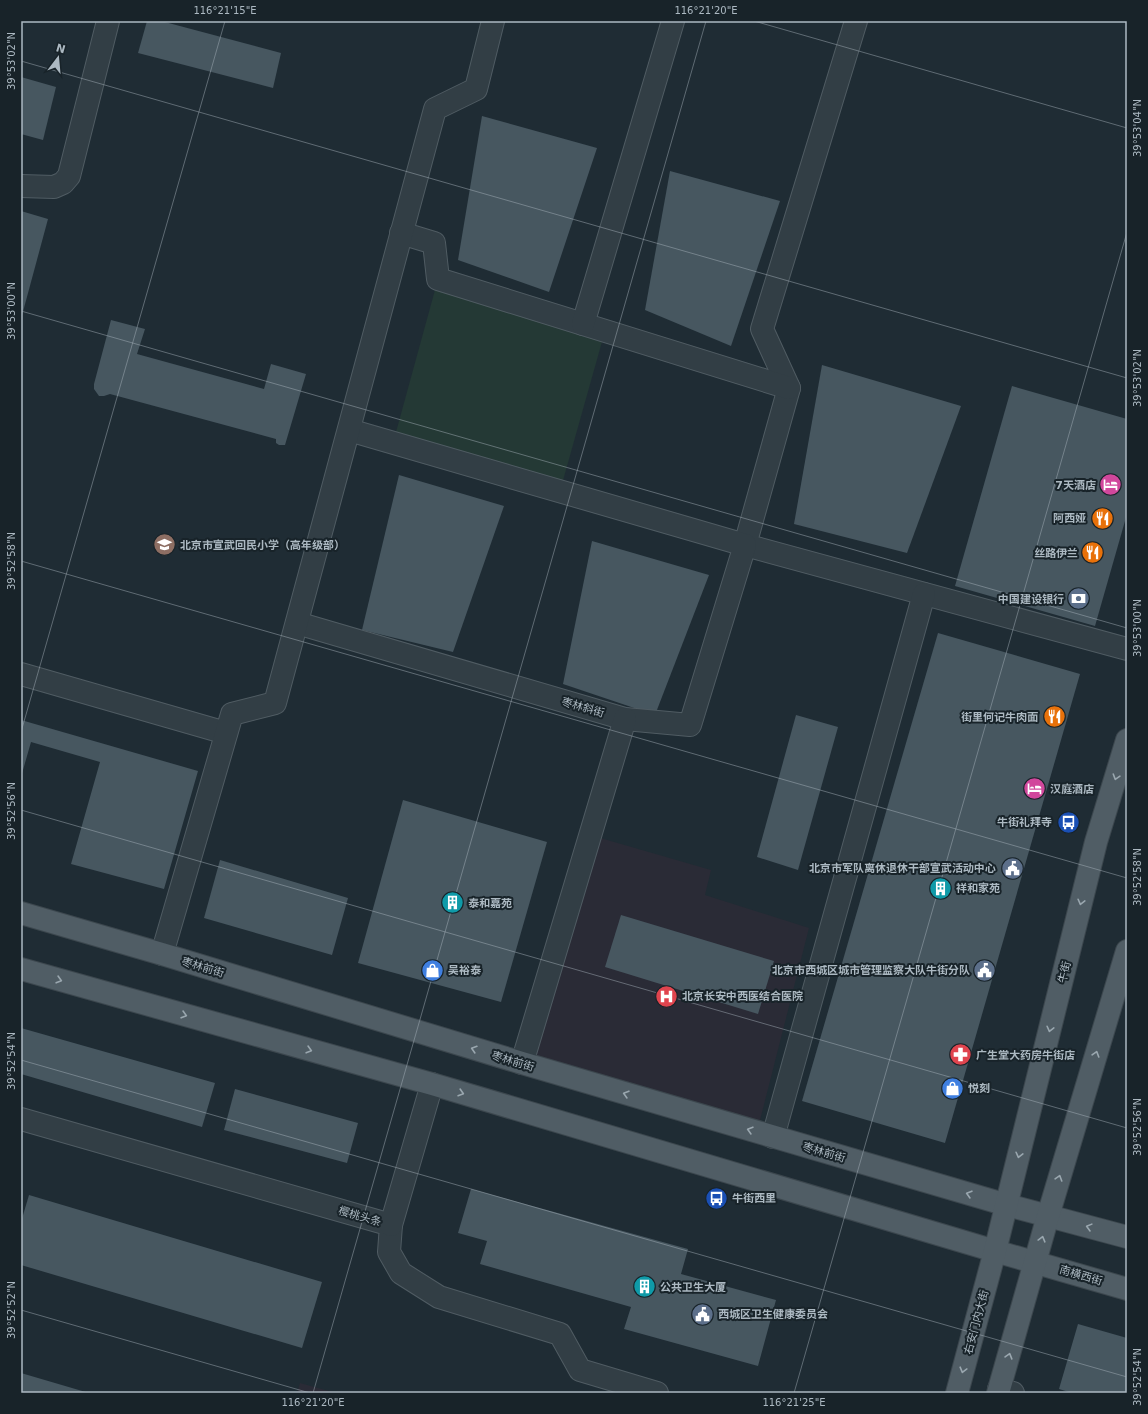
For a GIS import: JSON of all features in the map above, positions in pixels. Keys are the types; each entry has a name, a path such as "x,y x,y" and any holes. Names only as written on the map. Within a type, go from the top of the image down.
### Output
{"main road":[{"name":"牛街","path":"995,1251 1096,842 1127,740"},
{"name":"枣林前街","path":"21,913 522,1063 1048,1216"},
{"path":"1004,1392 1048,1216 1127,951"},
{"path":"21,971 432,1084 995,1251"},
{"path":"1048,1216 1127,1237"},
{"name":"南横西街","path":"995,1251 1127,1289"},
{"name":"右安门内大街","path":"957,1393 995,1251"}],"street":[{"path":"21,186 54,187 63,183 69,176 108,21"},
{"path":"162,954 232,714 275,702 435,109 476,89 493,21"},
{"path":"583,324 672,21"},
{"path":"745,545 789,388 762,329 856,21"},
{"path":"401,233 434,243 438,279 789,388"},
{"path":"349,430 745,545 1127,649"},
{"name":"枣林斜街","path":"297,623 625,719 690,725 745,545"},
{"path":"773,1137 924,594"},
{"path":"21,674 226,733"},
{"path":"522,1063 625,719"},
{"path":"391,1225 432,1084"},
{"name":"樱桃头条","path":"21,1119 391,1225 389,1252 401,1273 439,1297 560,1334 580,1370 657,1393"}],"shaded area":[{"name":"北京长安中西医结合医院","path":"590,835 711,870 705,895 809,928 757,1132 522,1063"},
{"path":"300,1383 336,1393 297,1393"}],"green space":[{"path":"438,279 605,331 560,491 393,443"}],"building":[{"path":"147,21 161,21 281,53 273,88 138,53"},
{"path":"21,77 56,87 43,140 21,134"},
{"path":"482,116 597,148 549,292 458,260"},
{"path":"670,171 780,201 731,346 645,310"},
{"path":"21,211 48,219 21,319"},
{"path":"111,320 145,329 137,354 264,389 271,364 306,374 285,445 279,445 276,443 276,439 110,394 99,396 94,389 94,384"},
{"path":"822,365 961,406 907,553 794,524"},
{"path":"1012,386 1127,419 1127,514 1095,626 955,586"},
{"path":"399,475 504,506 453,652 362,630"},
{"path":"592,541 709,575 655,715 563,684"},
{"name":"祥和家苑","path":"938,633 1080,674 945,1143 802,1101"},
{"path":"796,715 838,727 798,870 757,857"},
{"path":"21,720 198,771 164,889 71,864 100,762 31,742 21,777"},
{"name":"泰和嘉苑","path":"403,800 547,842 501,1002 358,963"},
{"path":"220,860 348,898 332,955 204,918"},
{"path":"621,915 774,961 758,1014 605,967"},
{"path":"21,1028 215,1083 202,1127 21,1074"},
{"path":"235,1089 358,1123 347,1163 224,1130"},
{"name":"公共卫生大厦","path":"471,1189 688,1249 681,1274 776,1300 758,1366 624,1329 631,1307 480,1264 487,1241 458,1233"},
{"path":"29,1195 322,1282 302,1348 21,1265 21,1222"},
{"path":"1078,1324 1127,1338 1127,1393 1072,1393 1059,1389"},
{"path":"21,1373 89,1393 21,1393"}],"place":[{"name":"7天酒店","path":"1111,485"},
{"name":"阿西娅","path":"1102,518"},
{"name":"北京市宣武回民小学（高年级部）","path":"164,545"},
{"name":"丝路伊兰","path":"1093,553"},
{"name":"中国建设银行","path":"1079,599"},
{"name":"街里何记牛肉面","path":"1054,717"},
{"name":"汉庭酒店","path":"1035,789"},
{"name":"牛街礼拜寺","path":"1068,822"},
{"name":"北京市军队离休退休干部宣武活动中心","path":"1012,868"},
{"name":"祥和家苑","path":"941,888"},
{"name":"泰和嘉苑","path":"452,903"},
{"name":"吴裕泰","path":"433,970"},
{"name":"北京市西城区城市管理监察大队牛街分队","path":"985,970"},
{"name":"北京长安中西医结合医院","path":"667,996"},
{"name":"广生堂大药房牛街店","path":"961,1055"},
{"name":"悦刻","path":"952,1088"},
{"name":"牛街西里","path":"716,1198"},
{"name":"公共卫生大厦","path":"645,1287"},
{"name":"西城区卫生健康委员会","path":"703,1314"}]}
